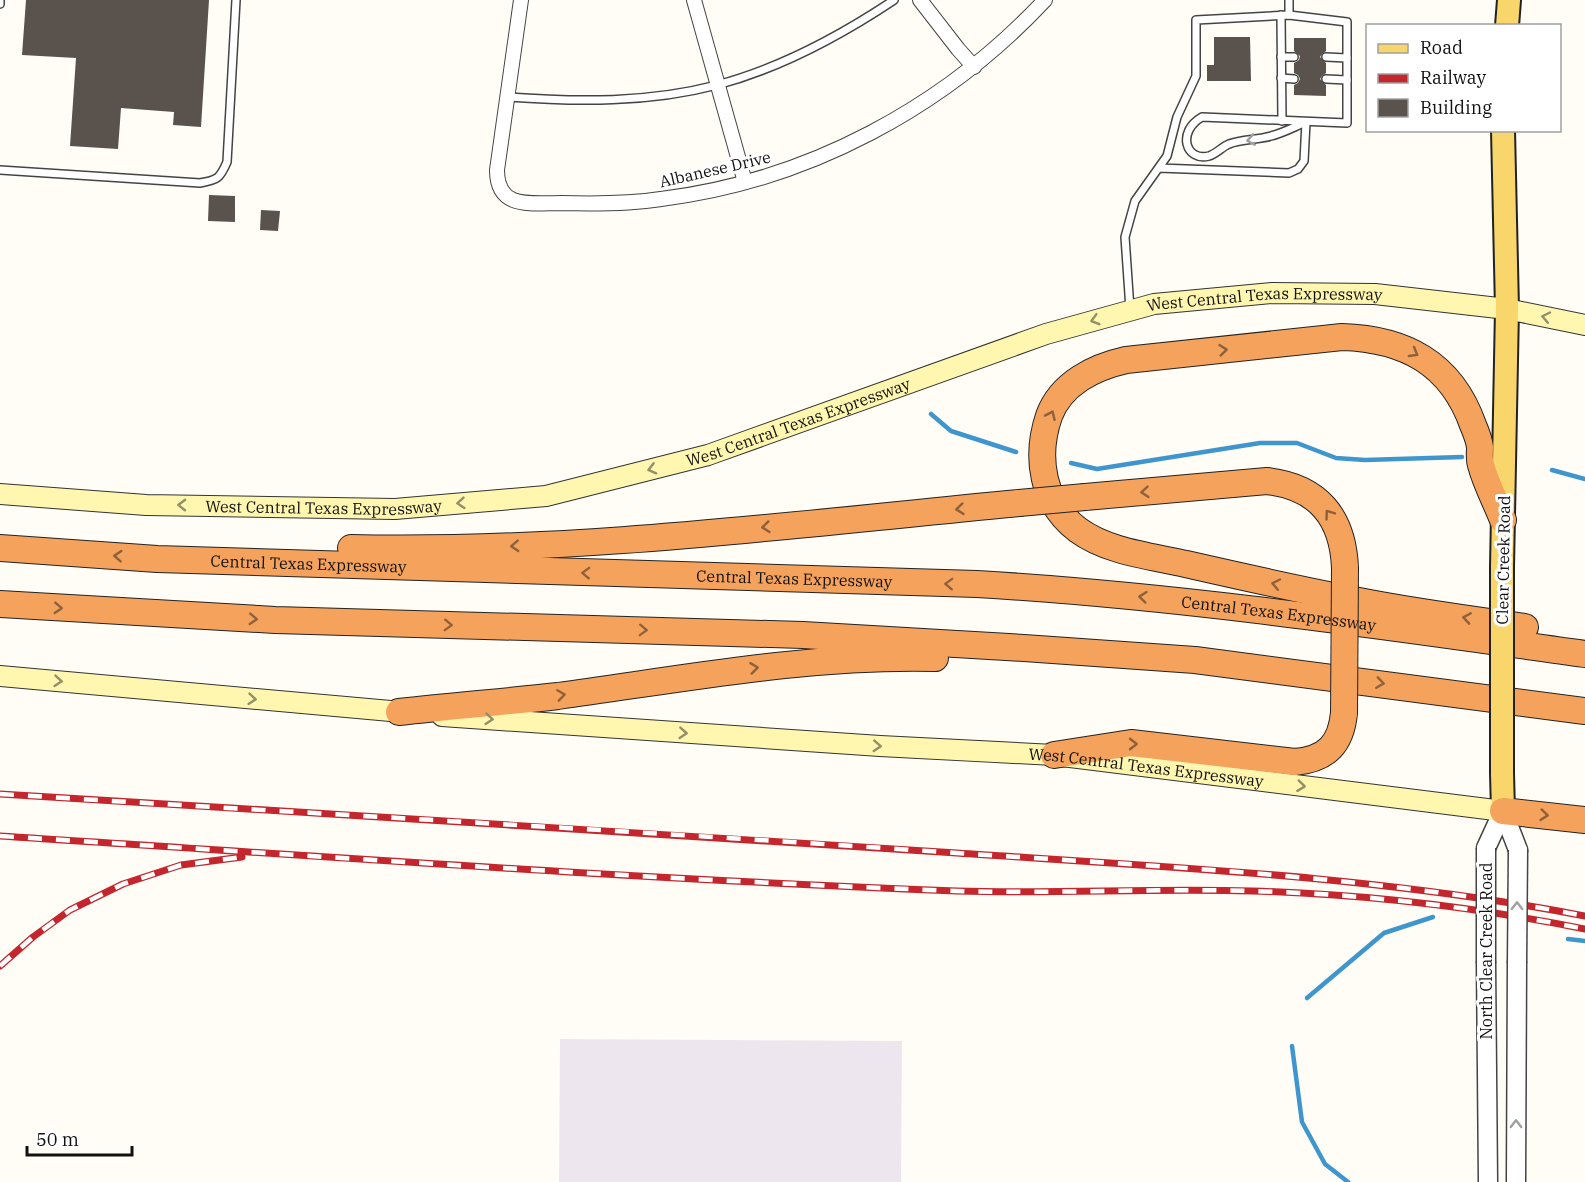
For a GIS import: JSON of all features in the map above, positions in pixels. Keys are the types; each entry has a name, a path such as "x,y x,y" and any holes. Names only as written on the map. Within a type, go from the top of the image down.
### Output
{"highway":[{"path":"1503,520 1480,463 1480,445 1459,394 1444,375 1408,349 1367,338 1342,337 1106,364 1087,373 1072,384 1050,413 1044,434 1041,453 1042,472 1051,497 1065,519 1096,541 1117,548 1360,602 1546,631 1585,646"},
{"path":"157,559 239,546 433,550 646,539 1267,481 1285,483 1303,490 1319,501 1332,516 1340,533 1345,568 1344,713 1339,737 1326,751 1309,760 1295,762 1131,743 1054,755"},
{"name":"Central Texas Expressway","path":"0,548 157,559 977,584 1084,591 1285,612 1585,654"},
{"path":"0,604 275,620 803,635 1195,660 1301,672 1585,711"},
{"path":"399,712 557,696 781,665 933,658 1131,670 1195,660"},
{"path":"1503,811 1585,820"}],"main road":[{"path":"1507,24 1509,0"},
{"name":"Clear Creek Road","path":"1503,132 1507,309 1502,567 1503,811"},
{"name":"West Central Texas Expressway","path":"0,494 146,505 395,509 546,496 708,455 1046,334 1154,304 1272,293 1375,294 1507,309 1585,325"},
{"name":"West Central Texas Expressway","path":"0,676 399,712 859,745 1054,755 1503,811"}],"street":[{"name":"Albanese Drive","path":"521,0 497,170 500,190 513,200 532,203 596,204 660,200 744,182 813,160 851,144 923,103 974,67 1023,24 1046,0"},
{"path":"694,0 744,182"},
{"path":"920,0 974,67"},
{"name":"North Clear Creek Road","path":"1488,1182 1486,848 1503,811"},
{"name":"North Clear Creek Road","path":"1503,811 1518,850 1516,1182"}],"lane":[{"path":"0,170 200,183 213,181 221,176 227,162 236,0"},
{"path":"508,97 566,101 625,99 717,85 800,55 894,0"},
{"path":"1282,121 1281,57 1285,15 1289,0"},
{"path":"1130,310 1125,237 1135,201 1167,156 1177,117 1196,76 1196,20 1285,15 1347,22 1347,123 1202,117 1188,128 1186,145 1191,152 1199,156 1208,156 1228,144 1270,137 1306,122"},
{"path":"1281,57 1294,57"},
{"path":"1326,57 1347,58"},
{"path":"1281,78 1294,79"},
{"path":"1326,79 1347,80"},
{"path":"1159,168 1289,173 1298,169 1304,161 1306,122"}],"shaded area":[{"path":"560,1039 902,1041 901,1182 559,1182"}],"building":[{"path":"26,0 209,0 201,127 173,125 174,112 121,108 118,149 70,146 76,58 22,55"},
{"path":"1214,37 1250,37 1251,81 1207,81 1207,65 1214,65"},
{"path":"1294,38 1326,38 1326,51 1320,57 1326,63 1326,73 1320,79 1326,85 1326,96 1294,95 1294,85 1300,79 1294,73 1294,63 1299,60 1300,56 1294,51"},
{"path":"209,195 235,196 235,222 208,221"},
{"path":"261,210 280,211 278,231 260,230"}],"waterway":[{"path":"931,414 951,431 1016,452"},
{"path":"1071,463 1097,469 1260,443 1297,443 1336,458 1365,460 1462,457"},
{"path":"1552,470 1585,479"},
{"path":"1307,998 1384,933 1433,917"},
{"path":"1568,939 1585,941"},
{"path":"1292,1046 1302,1122 1325,1164 1348,1182"}],"railway":[{"path":"0,794 718,837 1272,875 1429,891 1585,916"},
{"path":"0,836 478,867 837,886 994,892 1178,890 1336,895 1502,914 1585,929"},
{"path":"0,966 33,937 70,910 123,884 181,865 242,857"}]}
